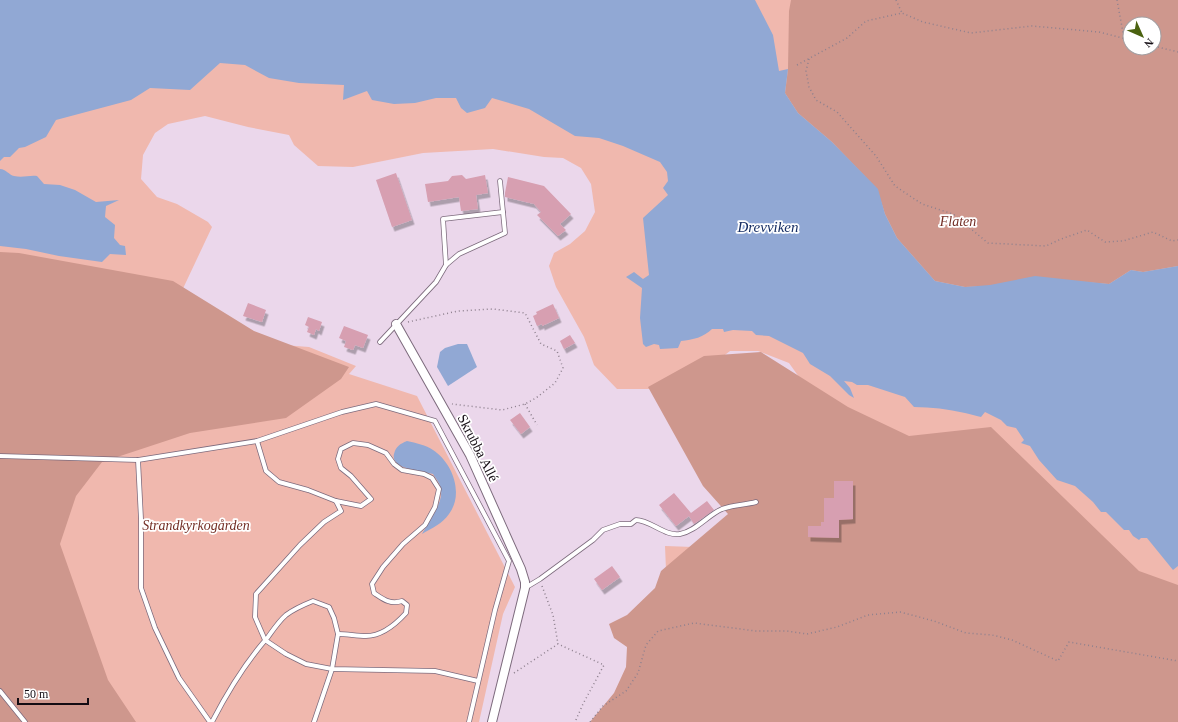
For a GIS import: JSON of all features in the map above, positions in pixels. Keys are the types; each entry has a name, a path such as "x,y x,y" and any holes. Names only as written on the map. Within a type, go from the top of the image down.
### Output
{"street":[{"name":"Skrubba Allé","path":"396,324 473,462 521,569 525,582 525,588 492,722"}],"lane":[{"path":"380,342 436,282 446,265 459,254 505,233 500,181"},
{"path":"446,265 443,219 503,212"},
{"path":"0,456 138,460 257,441 342,412 376,404 435,421 509,561 495,610 469,722"},
{"path":"257,441 266,471 279,482 308,490 336,502 361,506 371,498 351,476 341,468 338,459 341,449 352,443 368,445 386,453 394,464 402,470 424,474 432,478 439,489 435,507 425,525 403,544 383,566 372,584 374,592 387,601 395,603 402,601 407,605 406,613 397,623 385,631 368,636 338,634"},
{"path":"138,460 141,519 141,588 155,628 179,678 211,722 242,668 285,616 313,601 329,607 334,618 338,634 332,669 314,722"},
{"path":"336,502 341,511 324,522 300,545 256,594 255,617 265,640 286,654 306,664 332,669 435,671 478,681"},
{"path":"525,588 540,579 593,540 603,530 620,524 631,524 636,520 643,520 663,530 679,535 696,527 722,509 756,502"},
{"path":"0,691 25,722"}],"path":[{"path":"896,0 902,13"},
{"path":"1117,0 1122,27"},
{"path":"797,65 847,38 866,21 902,13 923,22 971,33 1032,26 1099,32 1122,38"},
{"path":"1162,48 1178,52"},
{"path":"809,59 806,72 809,87 816,100 837,112 876,156 895,186 922,204 953,214 988,243 1046,246 1060,238 1087,230 1105,242 1123,241 1153,232 1172,241 1178,240"},
{"path":"396,324 458,311 492,309 525,313 541,344 557,351 563,368 556,383 536,398 525,404 502,410 440,403"},
{"path":"525,404 537,425"},
{"path":"540,579 552,615 558,644"},
{"path":"590,722 603,706 626,691 638,673 646,645 658,631 694,622 756,631 787,631 807,634 837,627 868,615 900,612 934,621 966,633 992,634 1012,640 1058,661 1068,642 1178,661"},
{"path":"514,673 558,644"},
{"path":"558,644 604,665 575,722"}],"green space":[{"name":"Flaten","path":"0,0 1178,0 1178,722 668,618 665,546 775,550 804,384 789,363 758,351 730,351 708,368 649,389 617,389 594,365 584,337 556,287 549,266 554,253 570,244 585,231 595,212 591,184 581,168 563,158 544,157 493,149 423,153 353,167 318,166 294,145 289,135 248,127 205,116 168,124 155,133 143,155 141,179 157,197 177,204 208,222 212,227 179,297 270,344 309,347 356,366 349,374 417,396 515,587 503,614 479,722 0,722"},
{"path":"791,0 1178,0 1178,266 1143,272 1131,270 1109,284 1084,282 965,287 935,281 897,238 885,214 877,189 832,142 798,113 785,93 788,69 789,11"},
{"path":"0,252 19,253 173,281 254,331 349,367 341,379 286,418 190,433 102,462 76,496 60,544 108,680 136,722 0,722"},
{"path":"761,352 848,407 909,436 991,427 1139,571 1178,585 1178,722 590,722 614,693 626,667 627,647 614,638 609,624 627,615 655,588 661,571 728,514 703,486 648,387 704,356"}],"water":[{"name":"Drevviken","path":"0,0 755,0 773,35 779,71 788,69 785,93 798,113 832,142 878,189 885,214 897,238 935,281 965,287 990,285 1035,276 1109,284 1131,270 1143,272 1178,266 1178,566 1173,570 1147,538 1141,538 1139,540 1133,536 1129,530 1124,530 1106,512 1101,512 1093,502 1075,486 1057,480 1039,460 1030,446 1021,443 1024,440 1016,428 1007,426 1001,420 985,412 981,417 946,409 914,407 905,397 868,385 857,385 852,382 844,381 850,388 854,398 830,376 810,364 803,353 769,336 756,335 752,331 733,330 724,332 723,329 712,329 698,338 681,341 678,348 660,349 659,345 654,344 646,347 643,344 640,318 642,288 626,277 634,272 643,279 649,275 643,218 668,195 663,188 668,181 667,172 660,162 623,146 599,138 575,136 529,109 492,98 485,108 467,113 461,108 456,98 436,98 415,103 394,104 372,100 367,91 343,100 344,85 299,83 269,78 245,65 220,63 190,90 150,88 131,100 56,120 46,137 25,147 19,148 10,157 4,157 0,161"},
{"path":"0,169 14,176 37,176 44,184 60,185 75,190 96,202 119,200 106,206 105,217 115,225 114,238 120,245 125,246 126,255 110,254 102,262 0,246"},
{"path":"458,344 467,344 477,367 448,386 437,367 440,352 445,348"},
{"path":"407,441 421,444 433,450 440,456 451,471 456,488 456,497 449,514 440,523 422,534 440,501 441,488 433,474 402,466 394,459 396,449 402,443"}],"building":[{"path":"396,173 412,220 392,227 376,180"},
{"path":"462,175 466,179 485,175 488,193 476,195 478,209 461,211 459,197 428,202 425,184 448,181 452,176"},
{"path":"508,177 544,186 571,214 560,224 566,230 558,236 537,215 541,212 534,204 505,197"},
{"path":"248,303 266,310 262,322 243,316"},
{"path":"553,304 559,318 542,326 542,324 537,326 533,316 537,314 536,312"},
{"path":"308,317 322,322 319,331 316,329 314,335 307,332 309,327 305,325"},
{"path":"344,326 368,335 363,348 355,345 353,350 344,347 346,341 339,338"},
{"path":"570,335 575,343 564,349 560,341"},
{"path":"520,413 530,427 521,434 510,420"},
{"path":"834,481 853,481 853,519 839,520 839,538 808,537 808,526 821,526 821,522 824,522 824,498 834,498"},
{"path":"674,493 691,513 707,501 714,510 694,524 689,516 676,526 659,505"},
{"path":"612,566 620,577 602,590 594,579"}],"park label":[{"name":"Strandkyrkogården","path":"196,525"}]}
